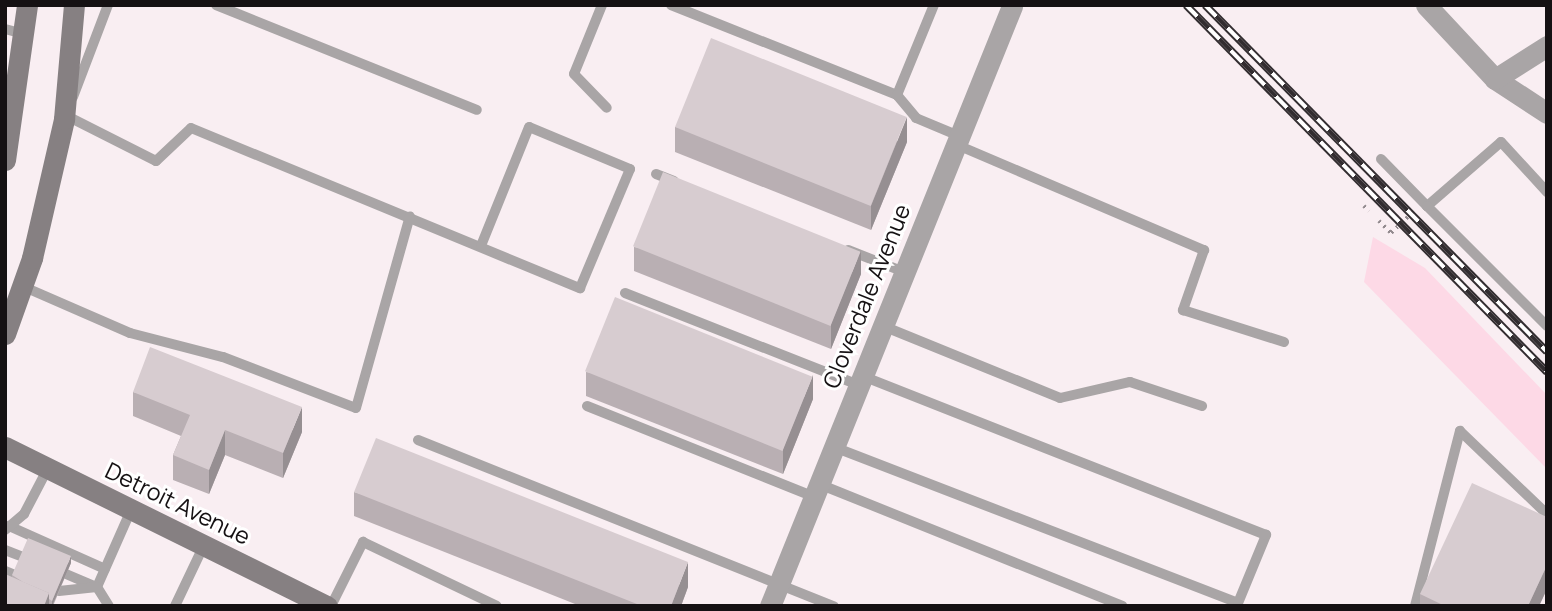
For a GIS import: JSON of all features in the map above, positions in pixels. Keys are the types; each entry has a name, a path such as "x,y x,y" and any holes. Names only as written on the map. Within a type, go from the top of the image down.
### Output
{"main road":[{"path":"5,160 15,31 27,5"},
{"path":"5,334 22,286 64,119 74,5"},
{"name":"Detroit Avenue","path":"5,447 329,606"}],"street":[{"path":"1426,5 1495,79 1547,113"},
{"name":"Cloverdale Avenue","path":"770,606 1012,6"},
{"path":"1495,79 1547,46"}],"lane":[{"path":"108,5 64,119 156,161 191,128 580,288 629,169 529,127 481,246"},
{"path":"216,5 477,110"},
{"path":"602,5 574,74 607,108"},
{"path":"671,5 897,95 916,118 957,140 1204,250 1182,310 1284,342"},
{"path":"897,95 934,5"},
{"path":"1427,206 1501,142 1547,192"},
{"path":"1381,159 1547,326"},
{"path":"656,173 693,188"},
{"path":"22,286 130,333 223,357 356,408 410,216"},
{"path":"830,243 904,272"},
{"path":"625,293 1266,535 1238,603 834,447"},
{"path":"883,326 1059,398 1129,382 1202,406"},
{"path":"587,406 1122,606"},
{"path":"1415,606 1460,431 1547,514"},
{"path":"418,440 834,606"},
{"path":"48,468 24,514 7,528 105,569"},
{"path":"97,587 131,510"},
{"path":"329,606 363,542 498,606"},
{"path":"175,606 204,545"},
{"path":"5,550 23,557"},
{"path":"66,574 97,587 109,606"},
{"path":"59,591 97,587"}],"path":[{"path":"1364,206 1369,211"},
{"path":"1379,221 1391,233 1415,210"}],"shaded area":[{"path":"1373,237 1425,268 1547,395 1547,469 1364,282"}],"building":[{"path":"711,38 907,117 871,206 675,127"},
{"path":"663,172 860,252 831,326 633,246"},
{"path":"615,297 812,377 783,451 585,371"},
{"path":"150,347 302,407 283,453 225,430 209,470 173,455 190,415 133,392"},
{"path":"376,438 688,562 671,606 642,606 354,492"},
{"path":"1472,483 1547,517 1547,565 1528,606 1445,606 1420,594"},
{"path":"28,538 71,556 52,601 49,599 49,593 12,575"},
{"path":"5,574 49,593 44,606 13,606 5,603"}],"railway":[{"path":"1186,5 1547,372"},
{"path":"1205,5 1547,352"}]}
